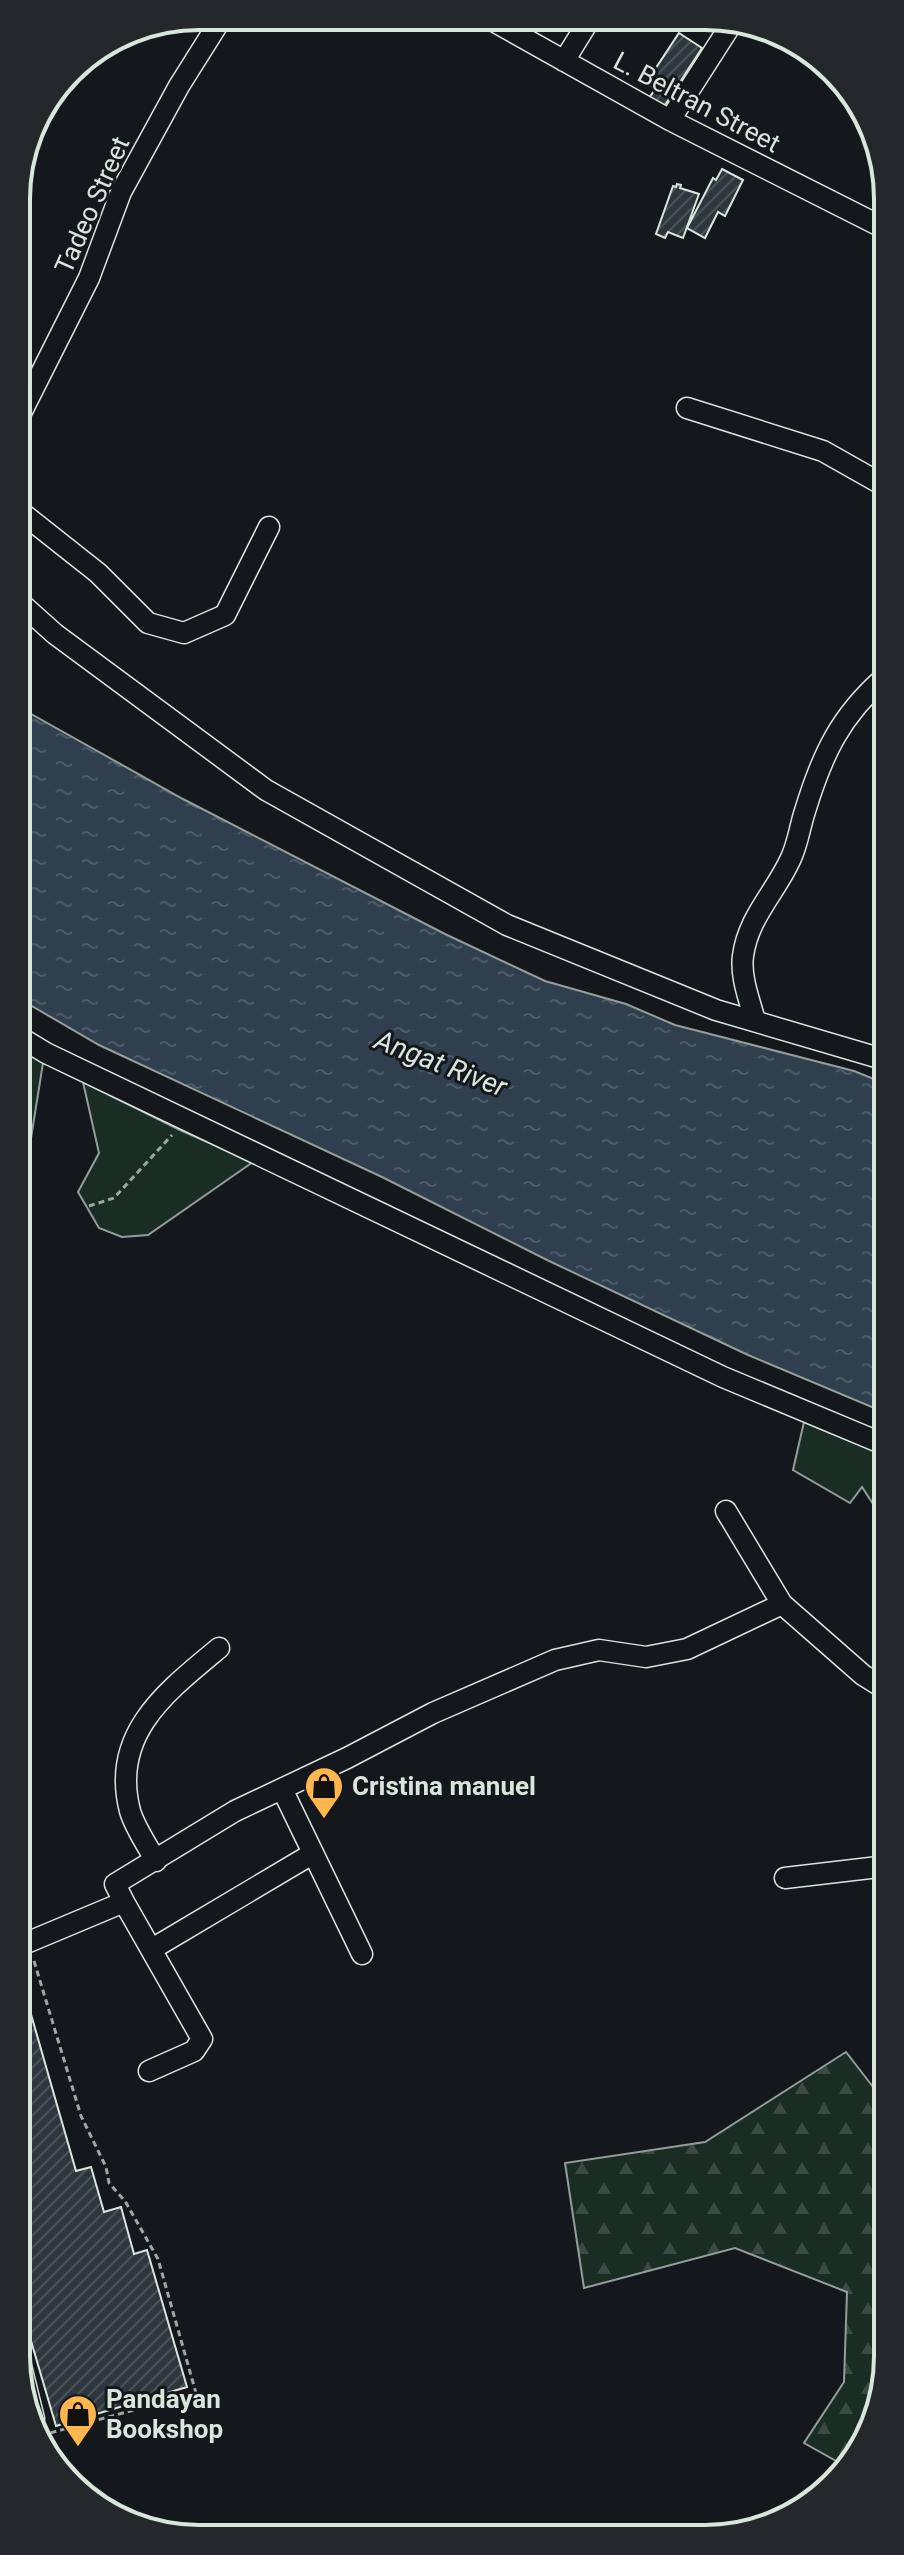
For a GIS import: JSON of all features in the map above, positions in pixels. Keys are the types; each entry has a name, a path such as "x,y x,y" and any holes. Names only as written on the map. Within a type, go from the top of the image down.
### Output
{"street":[{"name":"Tadeo Street","path":"30,395 89,278 121,192 179,86 214,30"},
{"name":"L. Beltran Street","path":"509,30 670,120 874,223"},
{"path":"564,61 583,30"},
{"path":"670,120 727,31"},
{"path":"687,408 823,451 874,480"},
{"path":"30,519 98,573 148,623 184,633 225,615 269,527"},
{"path":"30,612 55,634 266,790 507,925 716,1010 874,1056"},
{"path":"755,1021 742,959 747,934 791,858 818,771 836,732 874,687"},
{"path":"30,1043 723,1377 874,1440"},
{"path":"726,1511 782,1604 874,1682"},
{"path":"149,2071 194,2051 202,2039 115,1884 235,1811 433,1713 555,1660 599,1650 646,1657 687,1649 782,1604"},
{"path":"156,1861 131,1814 124,1778 139,1727 167,1692 219,1648"},
{"path":"282,1789 362,1954"},
{"path":"152,1949 312,1854"},
{"path":"785,1878 874,1868"},
{"path":"30,1941 124,1902"}],"path":[{"path":"89,1206 114,1198 187,1121"},
{"path":"30,1965 81,2116 106,2167 109,2183 125,2201 158,2259 196,2393 50,2433"}],"green space":[{"path":"30,1054 43,1063 30,1145"},
{"path":"83,1082 253,1162 148,1235 122,1237 99,1228 78,1192 99,1153"},
{"path":"804,1422 874,1451 874,1506 862,1487 850,1503 793,1470"},
{"path":"846,2052 874,2088 873,2378 861,2421 837,2461 804,2443 844,2382 847,2292 735,2248 584,2288 565,2163 705,2142"}],"water":[{"name":"Angat River","path":"30,713 183,799 445,934 545,981 626,1004 675,1025 854,1071 874,1079 874,1408 748,1355 547,1260 382,1177 99,1045 30,1005"}],"building":[{"path":"679,33 702,48 662,110 648,100 655,89 646,83"},
{"path":"722,169 743,180 725,216 718,212 705,238 687,228 713,178 716,180"},
{"path":"681,185 680,188 699,194 683,238 668,232 665,238 656,234 673,186"},
{"path":"30,2011 76,2171 91,2167 104,2212 121,2207 134,2254 147,2250 187,2387 56,2426 30,2337"}],"place":[{"name":"Cristina manuel","path":"324,1820"},
{"name":"Pandayan Bookshop","path":"78,2448"}]}
